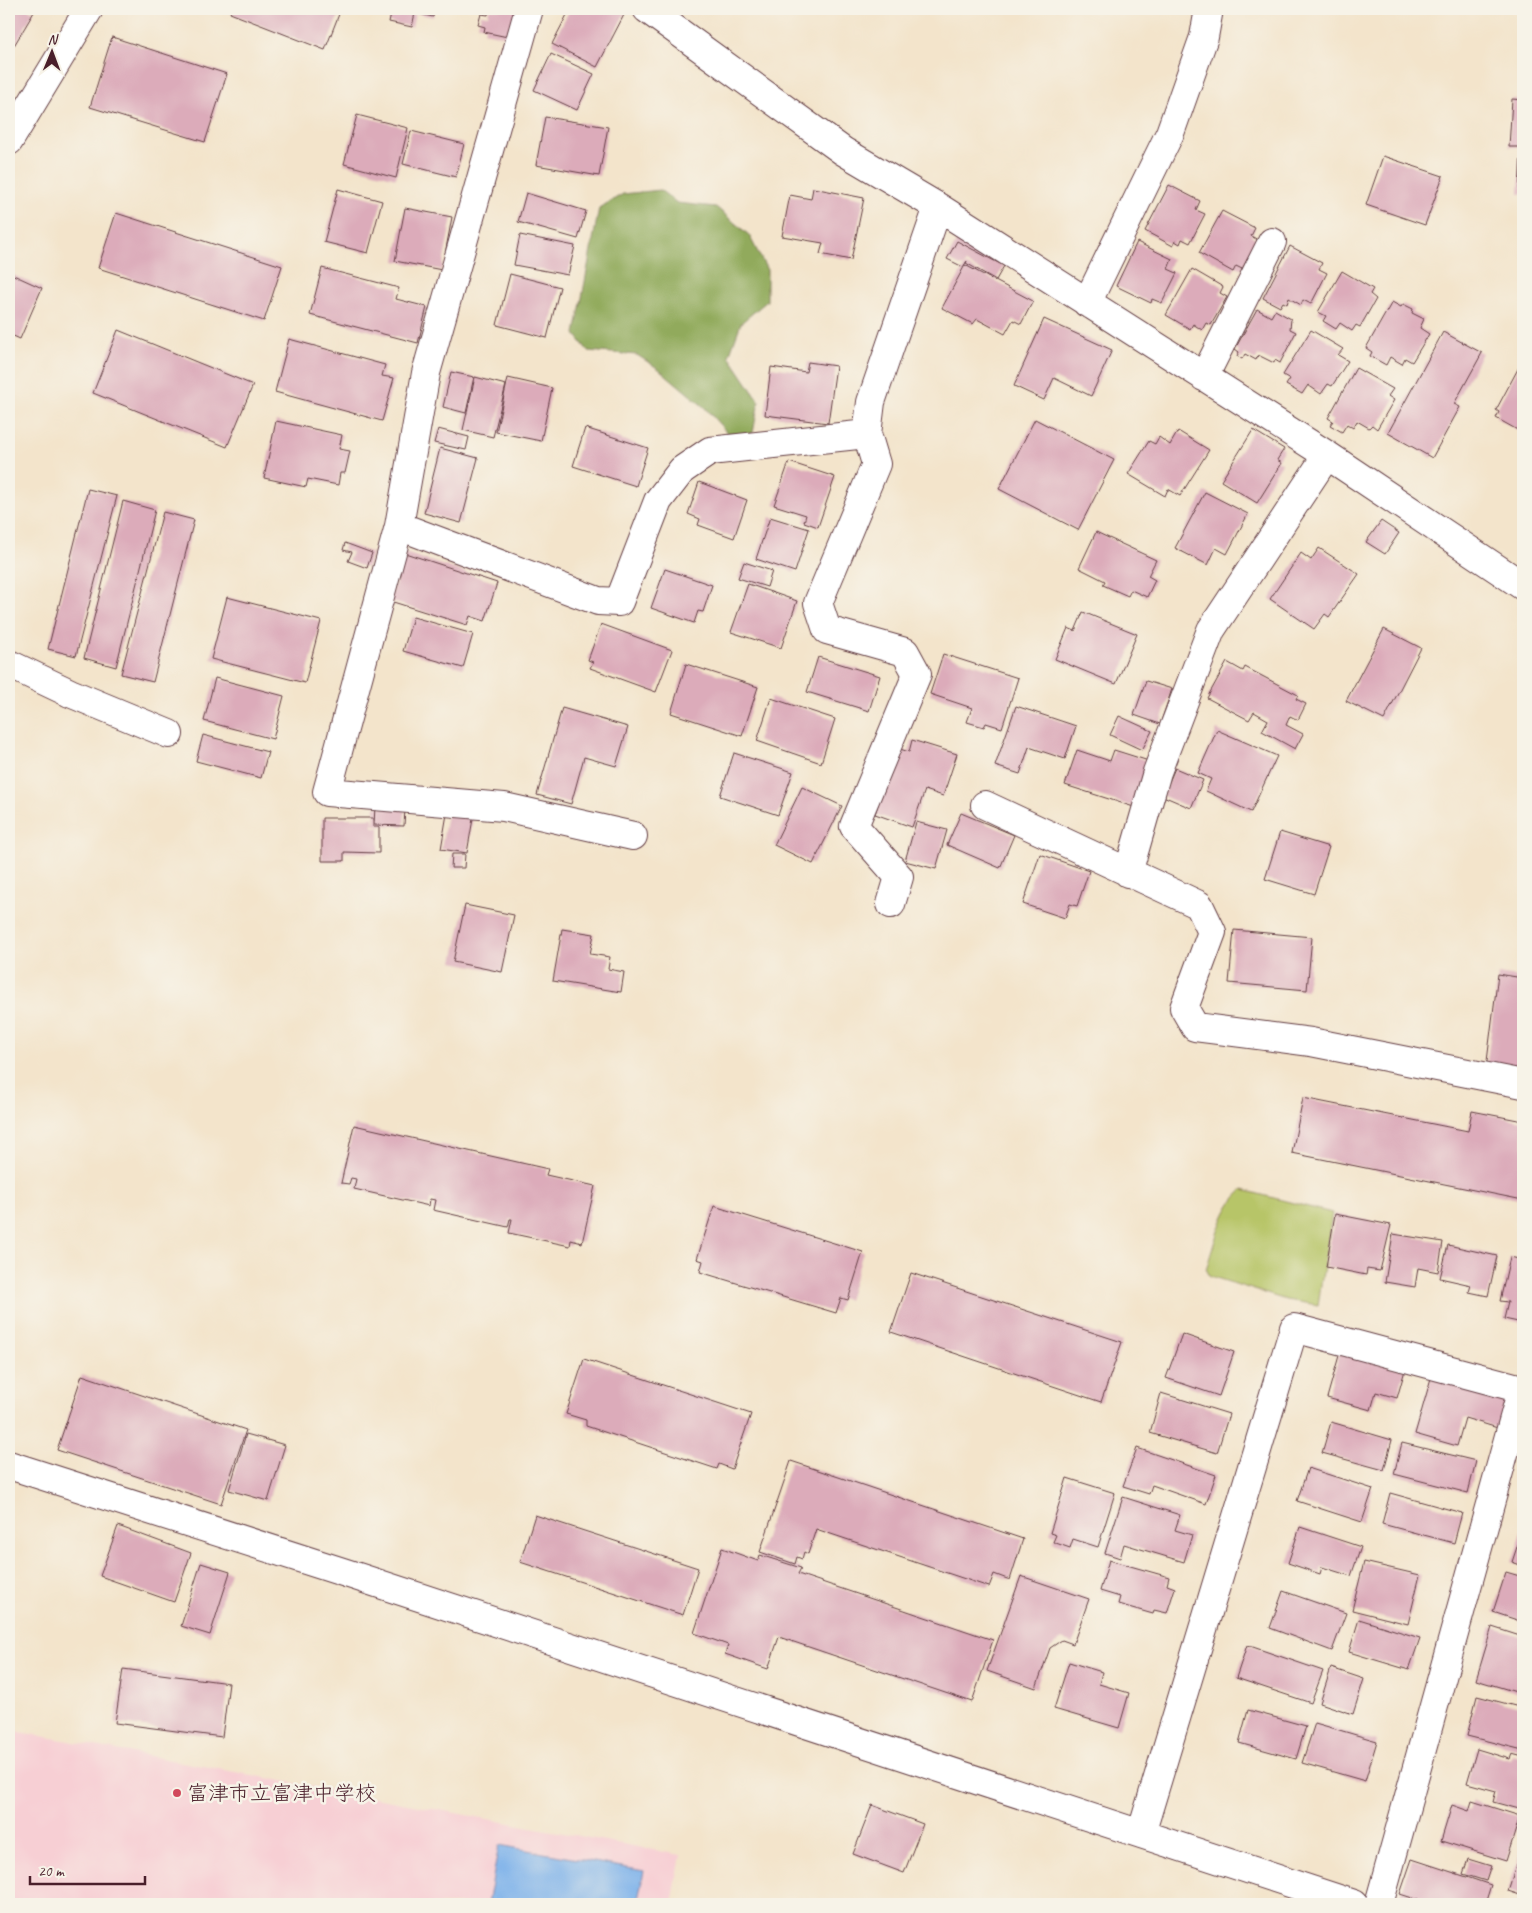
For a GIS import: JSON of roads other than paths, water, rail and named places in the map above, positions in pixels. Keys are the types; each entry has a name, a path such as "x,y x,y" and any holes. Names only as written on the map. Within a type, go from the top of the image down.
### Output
{"street":[{"path":"9,141 89,9"},
{"path":"529,9 426,373 399,526 326,792 504,807 633,836"},
{"path":"647,9 843,151 938,207 1327,455 1523,586"},
{"path":"1087,303 1170,133 1204,37 1209,9"},
{"path":"891,904 899,877 854,826 917,674 905,652 827,630 818,602 876,464 867,434 871,402 938,207"},
{"path":"1204,377 1272,242"},
{"path":"399,526 598,601 619,602 658,501 682,470 710,451 867,434"},
{"path":"1128,873 1157,772 1211,630 1327,455"},
{"path":"9,664 70,693 169,734"},
{"path":"985,805 1199,905 1212,932 1184,1008 1195,1027 1311,1042 1523,1084"},
{"path":"1141,1834 1294,1328 1522,1389 1379,1904"},
{"path":"9,1465 346,1573 1354,1904"}],"water":[{"path":"499,1845 644,1871 637,1904 488,1904"}],"place":[{"name":"富津市立富津中学校","path":"177,1793"}]}
